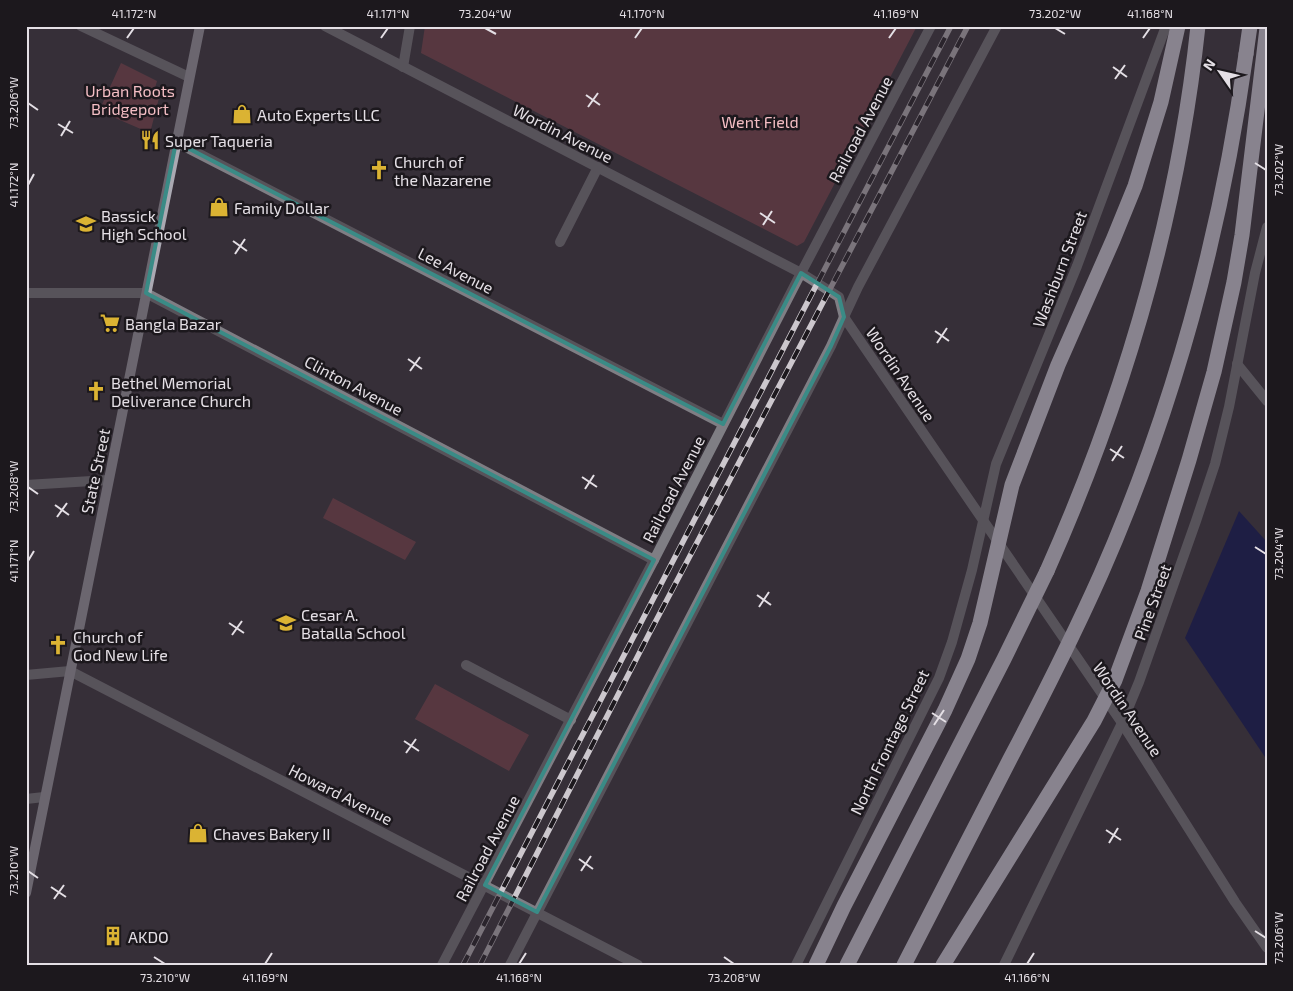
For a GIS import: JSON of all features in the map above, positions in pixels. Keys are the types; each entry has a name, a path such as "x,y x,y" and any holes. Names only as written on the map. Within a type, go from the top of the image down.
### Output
{"highway":[{"path":"816,965 844,906 962,676 980,623 1012,485 1058,365 1124,214 1148,147 1161,102 1178,26"},
{"path":"847,965 1022,623 1054,556 1091,464 1132,343 1156,254 1177,160 1198,26"},
{"path":"904,965 1081,618 1119,530 1152,446 1187,334 1215,228 1233,140 1250,26"},
{"path":"943,965 1079,747 1105,701 1124,657 1148,591 1214,372 1232,290 1242,235 1267,28"}],"main road":[{"name":"State Street","path":"26,893 200,26"}],"street":[{"path":"81,26 189,77"},
{"name":"Wordin Avenue","path":"325,26 801,273 839,297 844,317 997,544 1122,724 1235,902 1267,948"},
{"path":"403,67 410,26"},
{"name":"Railroad Avenue","path":"442,965 931,26"},
{"path":"510,965 863,278 996,26"},
{"name":"Washburn Street","path":"983,523 996,464 1077,266 1166,26"},
{"name":"Lee Avenue","path":"176,142 723,424"},
{"path":"560,242 598,167"},
{"name":"Pine Street","path":"1004,965 1122,724 1139,682 1215,464 1255,273 1267,227"},
{"name":"Clinton Avenue","path":"26,293 146,292 654,560"},
{"path":"1237,364 1267,401"},
{"path":"26,485 108,480"},
{"name":"North Frontage Street","path":"796,965 939,678 952,642 983,523"},
{"path":"466,665 571,720"},
{"path":"26,675 70,671"},
{"name":"Howard Avenue","path":"70,671 638,965"},
{"path":"26,799 44,797"}],"highlighted area":[{"path":"176,142 723,424 801,273 839,297 844,317 831,346 537,912 485,885 654,560 146,293"}],"green space":[{"name":"Went Field","path":"425,26 917,26 804,242 797,246 421,53"},
{"name":"Urban Roots Bridgeport","path":"121,63 157,81 153,95 159,98 150,133 99,111"},
{"path":"333,498 416,542 405,560 323,518"},
{"path":"435,684 529,735 509,771 415,719"}],"shaded area":[{"path":"1239,511 1267,542 1267,760 1185,638"}],"railway":[{"path":"463,965 951,26"},
{"path":"480,965 649,634 968,26"}],"place":[{"name":"Auto Experts LLC","path":"242,114"},
{"name":"Super Taqueria","path":"150,140"},
{"name":"Church of the Nazarene","path":"379,170"},
{"name":"Family Dollar","path":"219,207"},
{"name":"Bassick High School","path":"86,224"},
{"name":"Bangla Bazar","path":"110,323"},
{"name":"Bethel Memorial Deliverance Church","path":"96,391"},
{"name":"Cesar A. Batalla School","path":"286,623"},
{"name":"Church of God New Life","path":"58,645"},
{"name":"Chaves Bakery II","path":"198,833"},
{"name":"AKDO","path":"113,936"}]}
